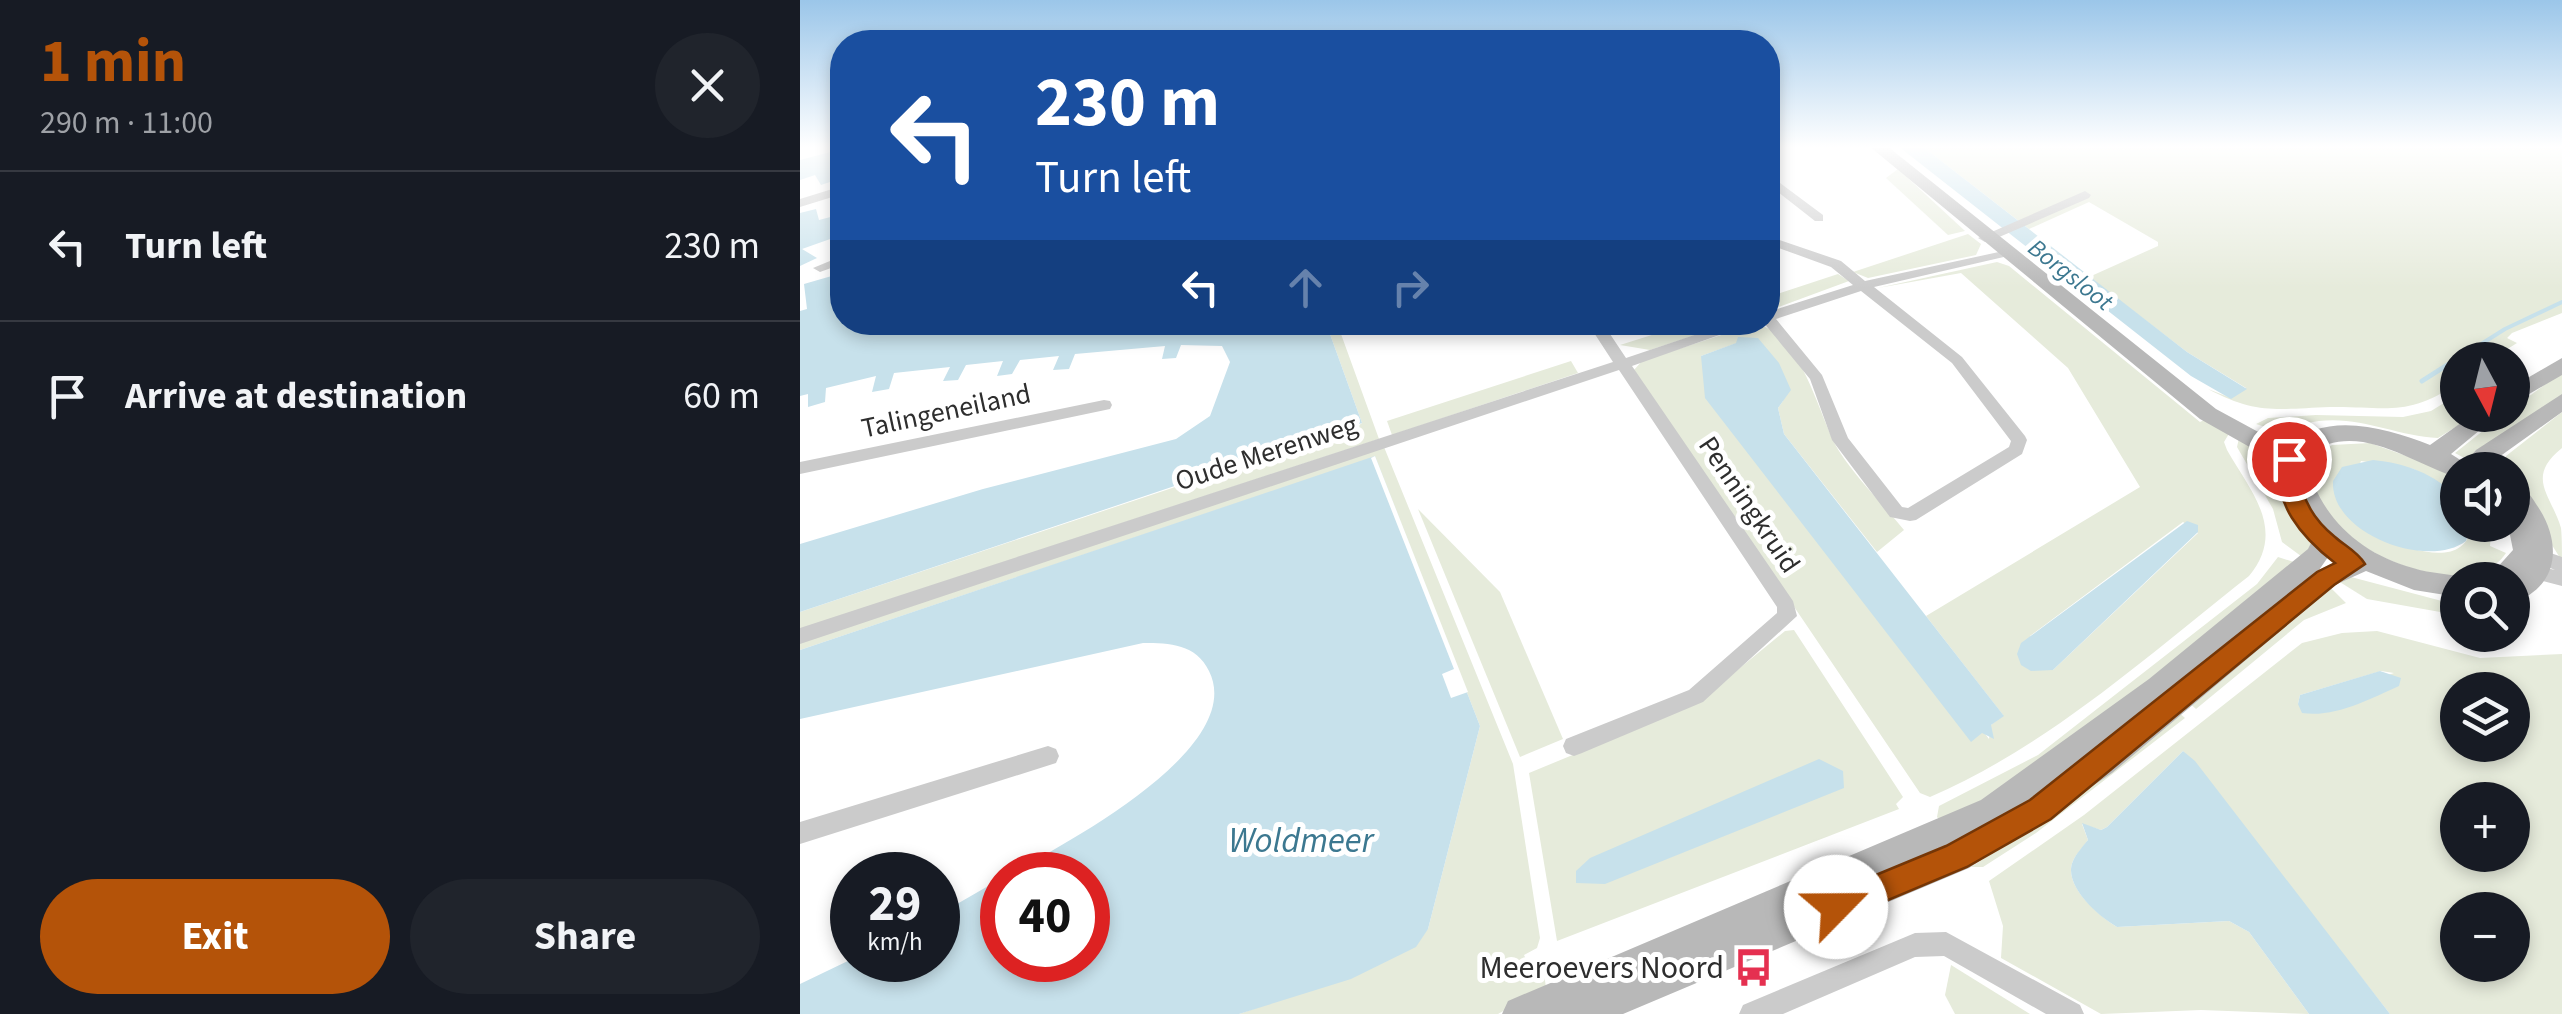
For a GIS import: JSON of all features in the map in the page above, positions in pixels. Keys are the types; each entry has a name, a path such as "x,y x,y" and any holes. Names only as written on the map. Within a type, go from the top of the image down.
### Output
{"main road":[{"path":"1933,193 2208,414 2284,447 2344,433 2381,436 2440,453"},
{"path":"2530,385 2562,365"},
{"path":"2505,452 2562,402"},
{"path":"2437,452 2465,432"},
{"path":"2284,447 2291,497 2324,542 2409,588 2440,594"},
{"path":"2284,447 2298,466 2300,486 2311,509 2360,562 2440,582"},
{"path":"2530,513 2547,565"},
{"path":"2530,539 2547,565"},
{"path":"1520,1014 1931,841 1992,811 2057,766 2244,617 2319,554 2324,542"},
{"path":"2512,542 2547,565"},
{"path":"1579,1014 1957,857 2012,827 2061,793 2326,578 2360,562"}],"street":[{"path":"1788,193 1820,218"},
{"path":"800,203 830,194"},
{"path":"1985,238 2085,195"},
{"path":"1780,245 1844,270 1957,360 2018,440 2016,450 1910,514 1896,512 1840,440 1817,378 1780,333"},
{"path":"1780,314 1863,285 2003,252"},
{"path":"820,268 830,264"},
{"path":"1603,335 1622,363"},
{"name":"Oude Merenweg","path":"800,636 1709,335"},
{"name":"Penningkruid","path":"1574,746 1696,696 1788,616 1786,606 1622,363"},
{"name":"Talingeneiland","path":"800,468 1104,405"},
{"path":"800,833 1048,756"},
{"path":"1752,1014 1915,945 1946,944 2071,1014"}],"green space":[{"path":"1903,193 1924,193 1965,231 1948,235"},
{"path":"1983,193 2562,193 2562,313 2512,333 2507,338 2515,342 2440,342 2440,394 2410,406 2254,407 2240,403 2208,389 2231,398 2246,388 2187,352 2089,277 2158,246 2158,242 2089,202 2029,229"},
{"path":"1968,234 1981,244 1976,255 1868,278 1853,272"},
{"path":"1997,262 2009,266 2200,422 2208,418 2230,432 2224,442 2255,496 2265,527 2265,543 2249,576 2096,697 2016,752 1930,797 1920,793 1634,370 1642,361 1721,335 1777,335 1785,342 1807,378 1839,451 1904,530 1877,552 1784,434 1778,408 1783,401 1737,343 1701,356 1989,739 1991,725 2003,715 1926,616 2140,487 2068,368 1961,273 1878,288","holes":["2183,522 2198,533 2053,670 2030,636"]},
{"path":"1838,274 1849,281 1780,307 1780,293"},
{"path":"1330,335 1341,335 1379,439 800,629 800,612 1362,423"},
{"path":"1652,335 1696,335 1650,350 1620,345"},
{"path":"1571,361 1578,373 1392,435 1387,421"},
{"path":"2562,372 2562,395 2530,417 2530,396"},
{"path":"2440,405 2440,432 2448,432 2438,438 2350,421 2319,421 2280,428 2256,424 2268,418 2403,417"},
{"path":"2562,412 2562,448 2545,468 2543,478 2561,528 2562,561 2530,510 2530,452 2511,452"},
{"path":"2482,432 2508,432 2480,452 2456,452"},
{"path":"2239,438 2277,464 2283,499 2312,542 2305,559 2282,542 2273,509 2237,447"},
{"path":"2370,443 2440,468 2440,486 2414,469 2361,461 2342,509 2370,530 2433,553 2451,551 2465,542 2490,542 2490,546 2506,553 2495,562 2440,562 2440,573 2420,571 2385,558 2353,539 2329,516 2317,491 2320,466 2308,460 2332,445"},
{"path":"1384,447 1513,764 1540,938 1537,948 1524,955 1532,972 1543,968 1546,987 1498,1014 1239,1014 1282,999 1428,929 1480,726 1375,457 800,650 800,643"},
{"path":"1418,509 1500,592 1563,739 1520,757"},
{"path":"2278,557 2294,562 2044,766 1944,826 1937,817 1939,806 2038,755 2257,584"},
{"path":"2351,577 2440,601 2440,612 2367,599 2335,579"},
{"path":"2331,588 2346,603 2304,620 2196,709 2187,701"},
{"path":"1794,630 1903,797 1896,804 1899,809 1557,941 1529,773 1696,704 1785,631"},
{"path":"2377,631 2440,648 2440,652 2480,658 2562,654 2562,1014 2390,1014 2183,751 2107,827 2101,830 2082,824 2088,840 2071,870 2077,890 2092,908 2117,927 2229,921 2249,932 2309,1014 2201,1010 2101,1014 2001,958 2003,926 1989,881 2084,815 2302,643 2342,633","holes":["2381,671 2394,673 2298,704 2300,695"]},
{"path":"2176,710 2185,718 2036,833 1983,867 1971,867 2026,831"},
{"path":"1951,965 2030,1014 1955,1014 1945,995"}],"water":[{"name":"Borgsloot","path":"1958,193 1983,193 2187,352 2247,389 2231,399 2191,376"},
{"path":"816,209 819,220 830,217 830,239 802,249 817,258 800,266 800,213"},
{"path":"830,276 830,335 1330,335 1362,423 800,612 800,544 983,489 1176,439 1210,416 1230,362 1222,346 1181,345 1176,358 1162,359 1165,346 1075,354 1069,369 1053,370 1059,356 1020,360 1012,374 997,376 1003,361 966,365 958,380 943,381 950,367 894,373 889,389 872,392 876,376 826,388 825,402 808,407 808,394 800,396 800,311 807,309 804,284"},
{"path":"1738,337 1758,338 1779,363 1791,390 1778,408 1784,434 2004,716 1991,725 1994,739 1982,733 1971,742 1705,398 1701,356 1736,343"},
{"name":"Woldmeer","path":"1375,456 1480,726 1428,929 1416,947 1351,979 1239,1014 800,1014 800,984 830,970 830,982 960,982 960,902 980,891 980,982 1110,982 1110,852 1049,852 1105,818 1177,762 1202,732 1214,701 1209,671 1197,655 1172,645 1143,643 800,719 800,650"},
{"path":"2373,460 2419,471 2439,482 2440,542 2464,542 2449,549 2406,549 2364,531 2347,517 2336,500 2333,481 2342,467"},
{"path":"2187,521 2198,525 2198,532 2053,670 2031,671 2021,665 2017,654 2021,643"},
{"path":"2380,671 2401,678 2399,686 2340,710 2302,713 2300,695"},
{"path":"2183,751 2195,761 2390,1014 2309,1014 2249,932 2229,921 2117,927 2084,899 2071,870 2074,858 2088,840 2082,823 2101,830 2107,827"},
{"path":"1819,759 1843,771 1844,788 1605,884 1576,883 1576,871 1590,858"}],"pier":[{"path":"1375,456 1468,692 1451,698 1442,674 1454,669 1371,458"}],"waterway":[{"path":"2484,342 2562,302"},
{"path":"2422,381 2440,370"}],"place":[{"name":"Meeroevers Noord","path":"1754,967"}],"route":[{"path":"1836,907 1957,857 2040,809 2326,578 2354,564 2324,542 2298,512 2287,483 2289,459"}]}
